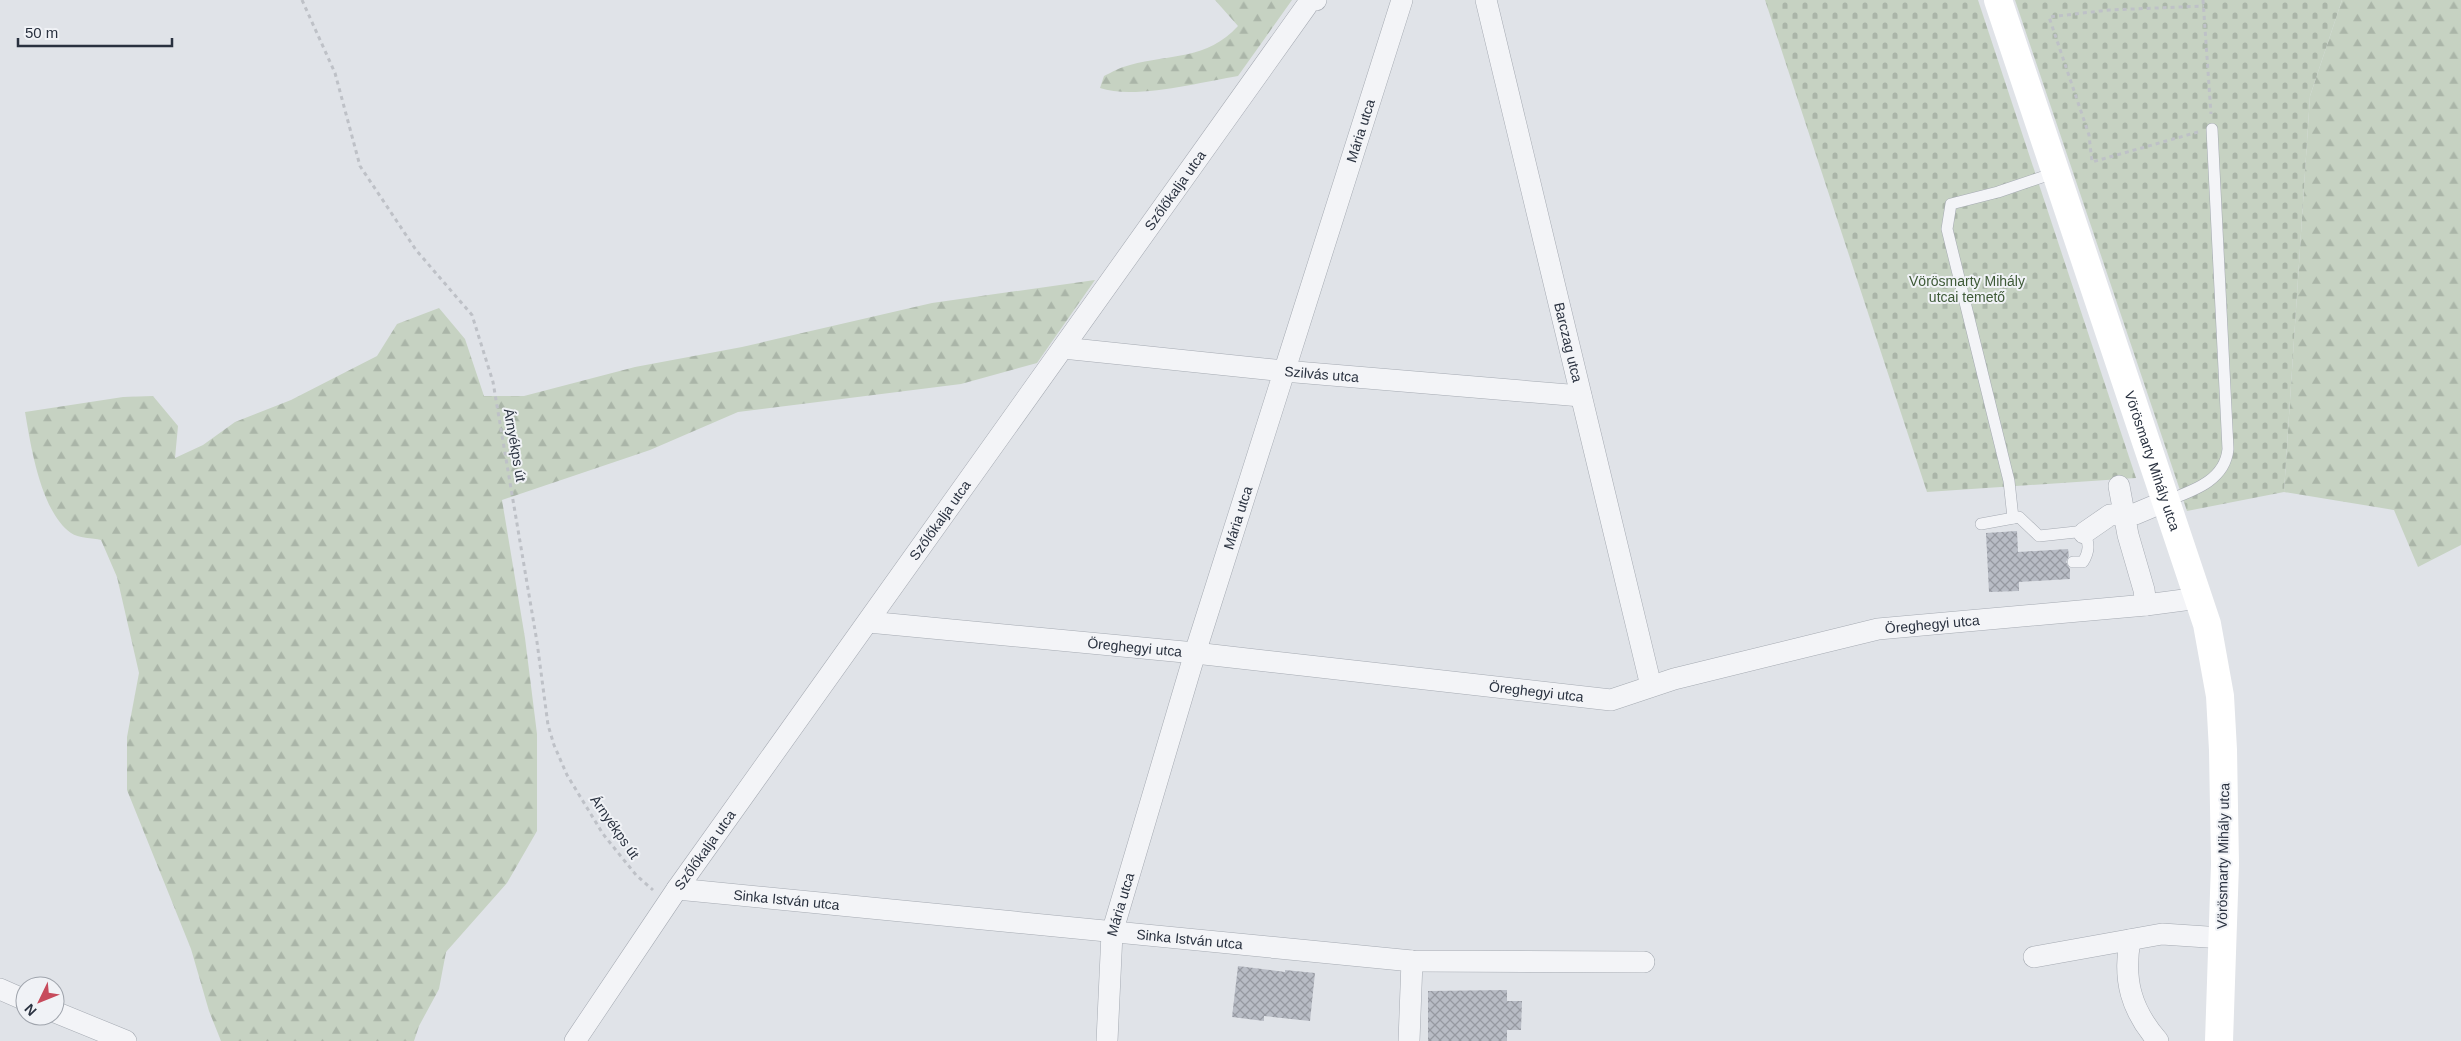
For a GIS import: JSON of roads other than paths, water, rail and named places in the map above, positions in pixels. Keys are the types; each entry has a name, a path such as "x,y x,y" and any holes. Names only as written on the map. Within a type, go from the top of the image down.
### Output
{"main road":[{"name":"Vörösmarty Mihály utca","path":"1998,0 2054,173 2207,624 2220,705 2225,864 2219,1041"}],"street":[{"name":"Mária utca","path":"1107,1041 1112,933 1195,653 1402,0"},
{"name":"Barczag utca","path":"1486,0 1651,686"},
{"name":"Szőlőkalja utca","path":"575,1041 672,896 1313,1"},
{"name":"Szilvás utca","path":"1063,348 1284,371 1581,396"},
{"path":"2119,486 2146,605"},
{"path":"2084,533 2110,515 2135,514 2166,501"},
{"name":"Öreghegyi utca","path":"868,622 1195,653 1611,700 1651,686 1878,629 2146,605 2199,598"},
{"name":"Sinka István utca","path":"672,896 1412,960 1644,962"},
{"name":"Vörösmarty Mihály utca","path":"2034,957 2162,934 2222,938"},
{"path":"2130,940 2126,960 2129,993 2148,1030 2158,1041"},
{"path":"1409,1041 1412,960"},
{"path":"0,989 15,996"},
{"path":"65,1016 126,1041"}],"lane":[{"path":"2166,501 2209,482 2227,462 2228,449 2212,129"},
{"path":"2013,518 2008,481 1947,229 1951,204 1998,192 2054,173"},
{"path":"1981,524 2019,517 2040,536 2076,532 2084,533 2089,542 2088,554 2083,562 2073,562"}],"park label":[{"name":"Vörösmarty Mihály utcai temető","path":"1967,290"}]}
